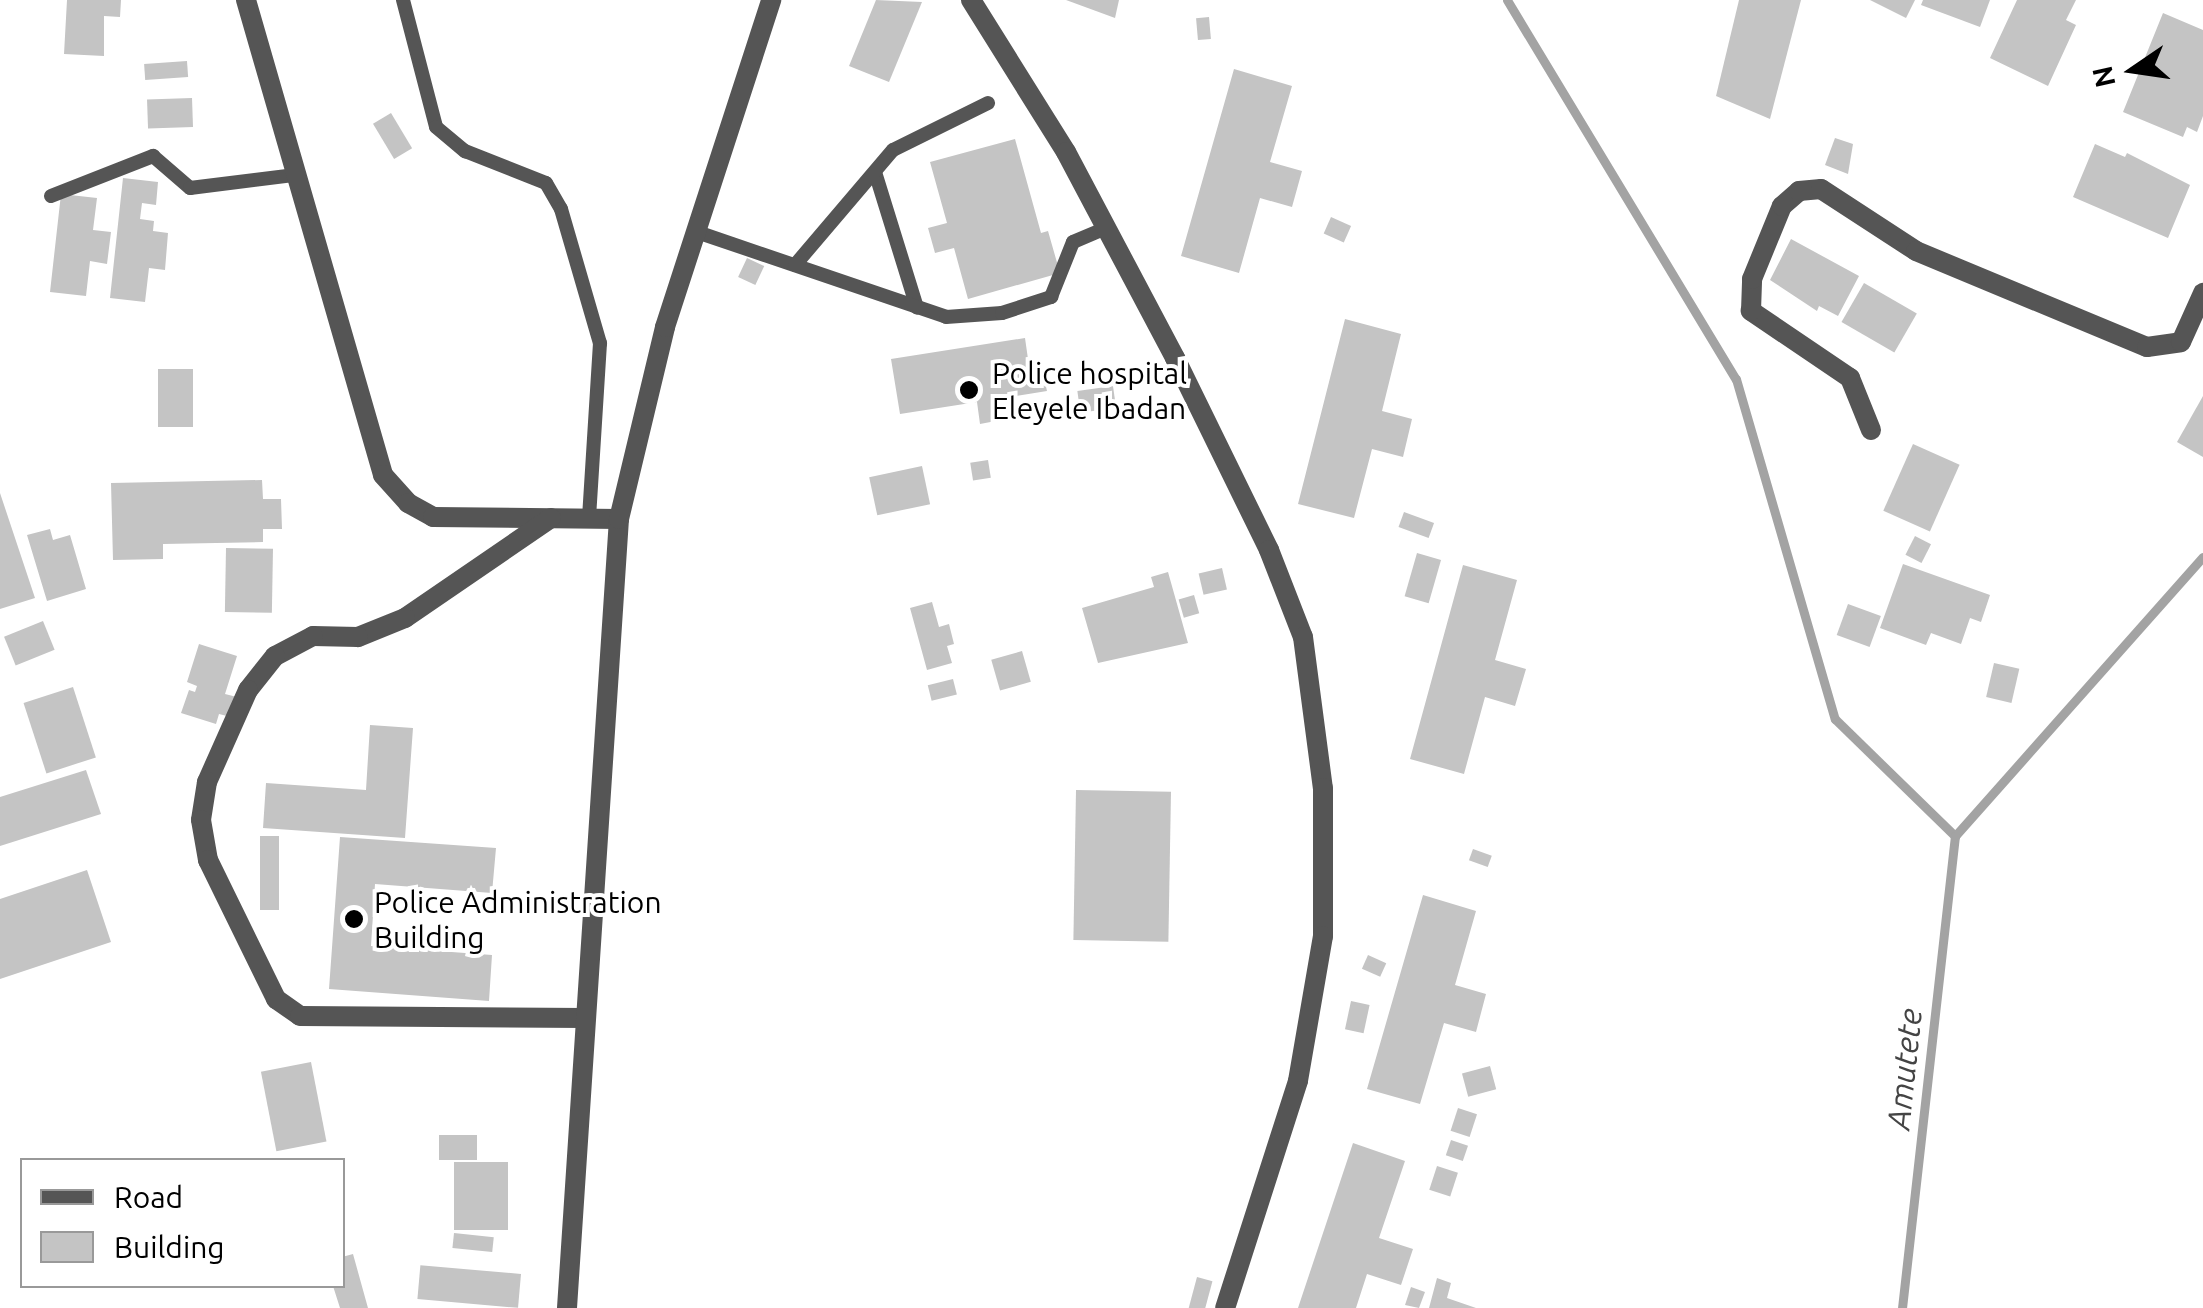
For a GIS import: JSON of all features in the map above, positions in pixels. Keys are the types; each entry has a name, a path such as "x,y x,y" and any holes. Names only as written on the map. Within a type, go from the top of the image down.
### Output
{"street":[{"path":"246,0 383,474 408,503 433,517 619,519"},
{"path":"567,1308 619,519 694,231 772,0"},
{"path":"971,0 1066,152 1102,229 1175,358 1288,591 1314,702 1324,854 1314,1008 1298,1081 1225,1308"},
{"path":"1870,430 1850,378 1750,311 1759,261 1782,206 1799,191 1821,189 1916,251 2147,347 2181,342 2203,293"},
{"path":"552,518 405,618 358,636 313,636 274,656 248,690 207,782 201,820 208,860 276,999 300,1016 585,1018"}],"lane":[{"path":"403,0 436,127 466,150 546,183 561,209 600,343 589,519"},
{"path":"795,266 875,172 912,137 988,103"},
{"path":"51,196 153,156 190,188 295,176"},
{"path":"875,172 917,308"},
{"path":"694,231 917,308 972,317 1050,297 1073,242 1102,229"}],"building":[{"path":"67,0 121,0 120,17 104,16 104,56 64,54"},
{"path":"876,0 922,2 889,82 849,66"},
{"path":"1066,0 1119,0 1115,18"},
{"path":"1739,0 1801,0 1770,119 1716,96"},
{"path":"1870,0 1915,0 1906,18"},
{"path":"1923,0 1990,0 1980,27 1921,5"},
{"path":"2017,0 2076,0 2066,20 2076,25 2048,86 1990,58"},
{"path":"2163,13 2203,30 2203,116 2197,132 2187,127 2183,137 2123,112"},
{"path":"1209,17 1211,39 1198,40 1196,18"},
{"path":"187,61 188,77 145,80 144,64"},
{"path":"1234,69 1292,86 1270,162 1302,171 1292,207 1260,198 1239,273 1181,256"},
{"path":"192,98 193,127 148,129 147,100"},
{"path":"391,113 412,148 394,159 373,124"},
{"path":"1835,138 1853,144 1848,174 1825,165"},
{"path":"1015,139 1041,233 1048,231 1060,273 968,299 954,248 935,253 928,228 947,223 930,162"},
{"path":"2095,144 2125,157 2127,153 2190,185 2168,238 2073,197"},
{"path":"123,178 158,182 156,205 142,203 140,219 154,221 153,231 168,233 165,270 149,268 145,302 110,298"},
{"path":"61,194 97,198 93,230 111,232 107,264 90,261 86,296 50,292"},
{"path":"1331,217 1351,226 1344,242 1324,233"},
{"path":"1791,239 1859,276 1838,316 1819,306 1817,311 1770,280"},
{"path":"747,258 764,266 755,285 738,277"},
{"path":"1864,283 1917,314 1894,352 1842,322"},
{"path":"1345,319 1401,334 1382,411 1412,419 1403,457 1372,449 1354,518 1298,504"},
{"path":"1025,338 1031,380 1044,378 1047,391 998,399 1001,420 980,424 977,402 900,414 891,359"},
{"path":"158,369 193,369 193,427 158,427"},
{"path":"1113,386 1116,408 1080,413 1077,391"},
{"path":"2203,396 2203,457 2177,442"},
{"path":"1913,444 1960,465 1930,531 1883,511"},
{"path":"988,460 991,478 973,481 970,463"},
{"path":"922,466 930,504 877,515 869,477"},
{"path":"262,480 263,499 281,499 282,529 263,529 263,542 163,544 163,559 113,560 111,483"},
{"path":"0,493 35,598 0,609"},
{"path":"1404,512 1434,523 1429,538 1399,527"},
{"path":"50,529 53,540 70,535 86,589 47,601 27,535"},
{"path":"1915,536 1931,544 1922,563 1905,555"},
{"path":"226,548 273,549 272,613 225,612"},
{"path":"1417,553 1441,560 1429,603 1405,596"},
{"path":"1903,564 1990,595 1981,622 1970,618 1961,644 1931,633 1926,645 1880,628"},
{"path":"1463,565 1517,580 1495,660 1526,669 1515,706 1485,697 1464,774 1410,759"},
{"path":"1222,568 1227,589 1204,595 1199,573"},
{"path":"1168,572 1188,643 1098,663 1082,608 1154,587 1151,577"},
{"path":"1194,595 1199,613 1184,618 1179,599"},
{"path":"932,602 939,627 949,624 954,644 947,646 952,663 927,670 910,608"},
{"path":"1848,604 1881,616 1870,647 1837,635"},
{"path":"43,621 55,650 16,665 4,637"},
{"path":"199,644 237,656 225,694 237,697 231,717 219,714 216,724 181,713 189,690 195,692 197,686 187,682"},
{"path":"1022,651 1031,682 1000,691 991,660"},
{"path":"1994,663 2019,669 2011,703 1986,697"},
{"path":"953,679 957,695 932,701 928,685"},
{"path":"73,687 96,757 46,773 24,703"},
{"path":"370,725 413,728 405,838 263,828 266,783 366,790"},
{"path":"86,770 101,814 0,846 0,797"},
{"path":"1076,790 1171,792 1168,942 1073,940"},
{"path":"260,836 279,836 279,910 260,910"},
{"name":"Police Administration Building","path":"340,837 496,848 492,893 375,884 371,946 492,955 489,1001 329,989"},
{"path":"1473,849 1492,856 1488,867 1469,860"},
{"path":"87,870 111,942 0,979 0,899"},
{"path":"1423,895 1476,911 1455,985 1486,994 1476,1032 1444,1023 1420,1104 1367,1089"},
{"path":"1368,955 1386,963 1380,977 1362,969"},
{"path":"1351,1001 1370,1005 1364,1033 1345,1029"},
{"path":"311,1062 326,1142 276,1151 261,1072"},
{"path":"1490,1066 1496,1089 1468,1097 1462,1074"},
{"path":"1458,1108 1477,1114 1470,1137 1451,1131"},
{"path":"439,1135 477,1135 477,1160 439,1160"},
{"path":"1451,1140 1468,1146 1463,1161 1446,1155"},
{"path":"1353,1143 1405,1161 1379,1238 1413,1249 1401,1285 1367,1274 1356,1308 1298,1308"},
{"path":"454,1162 508,1162 508,1230 454,1230"},
{"path":"1437,1166 1458,1173 1450,1197 1429,1190"},
{"path":"454,1233 494,1237 492,1252 452,1248"},
{"path":"353,1254 368,1308 340,1308 334,1288 345,1288 345,1256"},
{"path":"420,1265 521,1274 518,1308 417,1299"},
{"path":"1197,1277 1212,1281 1205,1308 1189,1308"},
{"path":"1437,1278 1451,1283 1447,1298 1476,1308 1429,1308"},
{"path":"1411,1287 1425,1292 1419,1308 1405,1305"}],"waterway":[{"path":"1507,0 1736,379 1835,719 1955,836"},
{"path":"1955,836 2203,557"},
{"name":"Amutete","path":"1902,1308 1955,836"}],"place":[{"name":"Police hospital Eleyele Ibadan","path":"969,390"},
{"name":"Police Administration Building","path":"354,919"}]}
